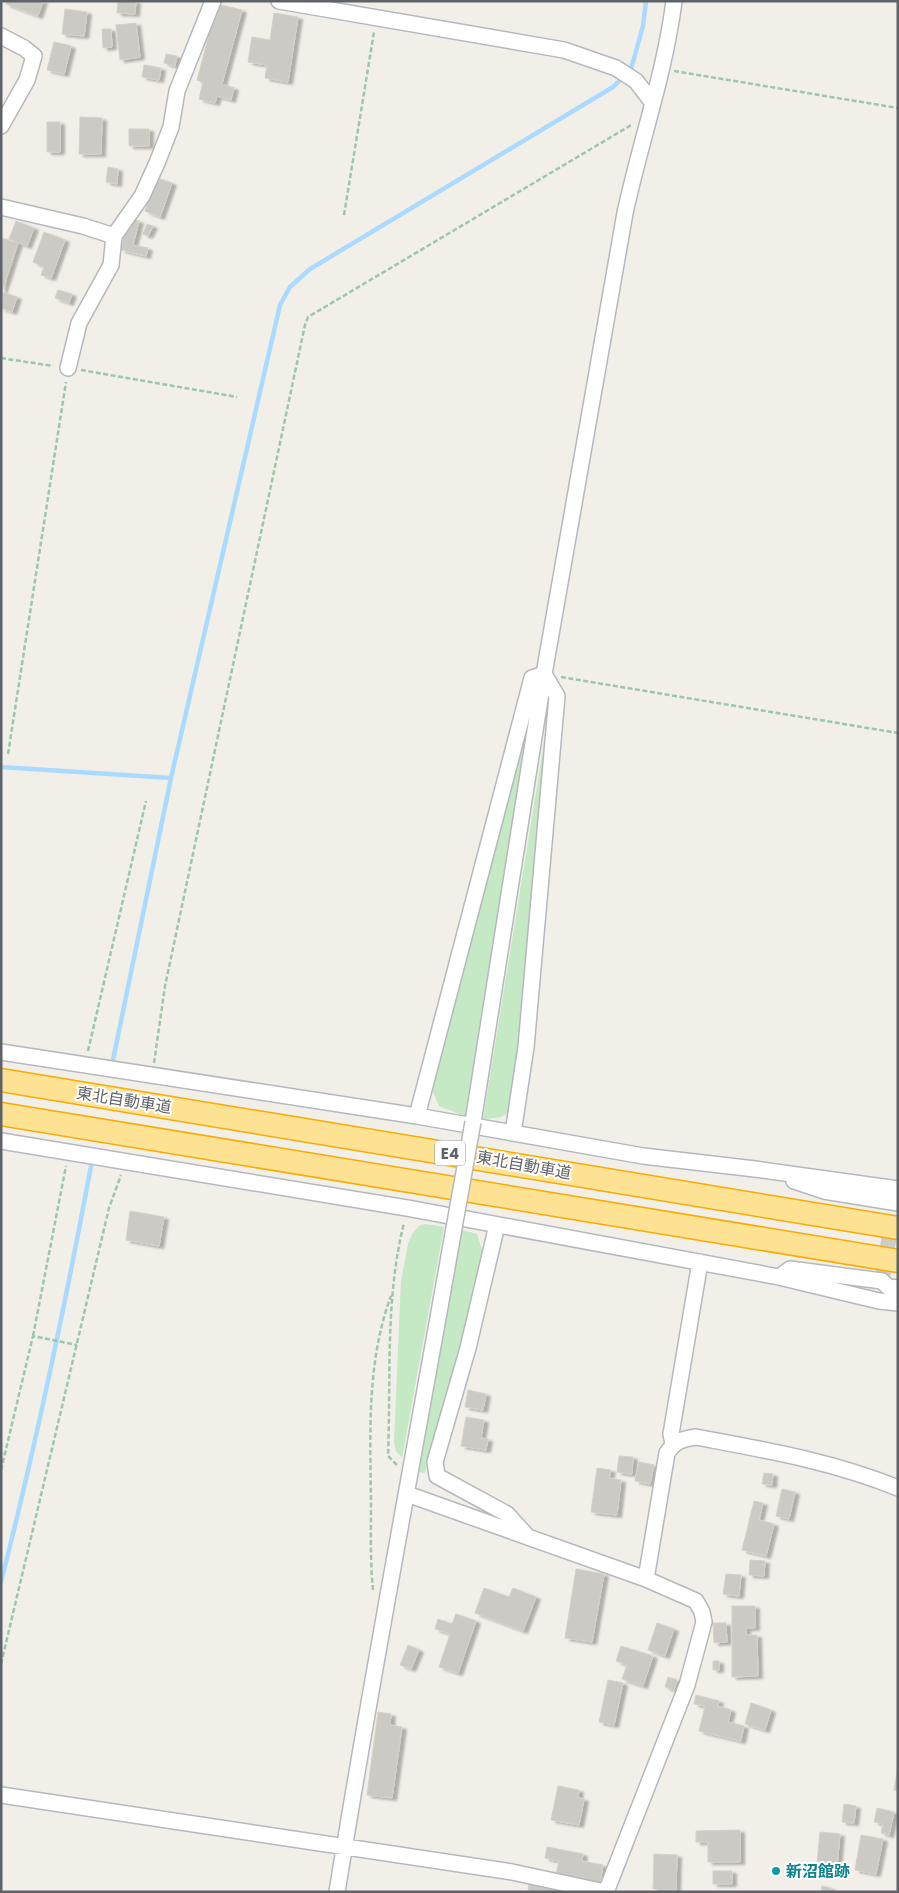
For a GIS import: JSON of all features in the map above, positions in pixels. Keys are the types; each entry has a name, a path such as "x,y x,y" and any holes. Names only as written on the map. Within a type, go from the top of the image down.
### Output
{"highway":[{"name":"東北自動車道","path":"1,1080 896,1207"},
{"name":"東北自動車道","path":"1,1114 888,1272"}],"street":[{"path":"68,368 79,323 111,265 114,236 142,196 157,163 171,127 177,91 213,1"},
{"path":"280,1 564,50 616,68 636,80 650,109"},
{"path":"337,1892 379,1639 408,1494 473,1122 544,674 625,213 660,69 674,1"},
{"path":"1,36 24,48 34,56 27,80 1,126"},
{"path":"1,207 83,226 114,236"},
{"path":"417,1116 532,678 544,674"},
{"path":"513,1133 526,1047 556,696 544,674"},
{"path":"1,1052 417,1116 643,1156 755,1169 824,1191 896,1207"},
{"path":"1,1140 407,1208 778,1277 869,1299 898,1303"},
{"path":"497,1225 472,1332 435,1462 435,1472 437,1476 508,1514 529,1538"},
{"path":"673,1444 671,1434 700,1262"},
{"path":"778,1277 790,1269 888,1272 888,1287 898,1288"},
{"path":"646,1579 667,1453 673,1444 681,1439 696,1437 816,1460 860,1472 898,1488"},
{"path":"1,1795 512,1872 605,1892 686,1685 704,1622 702,1612 696,1601 646,1579 408,1494"}],"path":[{"path":"344,215 376,19"},
{"path":"660,69 898,108"},
{"path":"153,1074 165,986 308,318 650,109"},
{"path":"1,358 237,397"},
{"path":"8,754 68,368"},
{"path":"544,674 898,733"},
{"path":"85,1065 146,801"},
{"path":"1,1470 33,1336 69,1151"},
{"path":"1,1664 109,1208 126,1161"},
{"path":"407,1208 396,1253 391,1296 388,1456 410,1479"},
{"path":"374,1594 370,1446 374,1361 380,1323 391,1296"},
{"path":"33,1336 77,1345"}],"green space":[{"path":"531,703 465,1116 439,1106 432,1089"},
{"path":"550,706 516,1085 512,1103 506,1114 498,1118 483,1119"},
{"path":"420,1225 444,1227 402,1458 396,1451 394,1442 401,1281 408,1244 412,1234"},
{"path":"462,1230 477,1234 483,1253 471,1308 425,1473 417,1472"}],"building":[{"path":"7,1 43,1 38,16 6,4"},
{"path":"118,1 136,1 135,14 117,13"},
{"path":"217,4 242,10 222,84 234,88 231,100 217,96 215,103 199,99 203,82 197,80"},
{"path":"65,9 87,12 84,36 62,34"},
{"path":"274,13 298,17 288,82 265,78 267,65 248,62 252,37 270,40"},
{"path":"136,23 140,57 120,60 116,25"},
{"path":"102,29 111,29 112,47 103,48"},
{"path":"54,42 71,46 64,74 47,70"},
{"path":"166,54 177,56 175,66 164,63"},
{"path":"144,65 161,68 159,80 142,77"},
{"path":"80,117 102,118 101,154 79,154"},
{"path":"47,122 60,122 60,152 47,152"},
{"path":"129,129 149,129 149,146 129,146"},
{"path":"108,167 118,169 117,184 106,182"},
{"path":"157,178 172,183 160,217 145,211"},
{"path":"128,218 139,221 133,245 148,248 146,256 121,250"},
{"path":"16,221 34,228 27,246 9,239"},
{"path":"147,224 153,226 148,236 143,234"},
{"path":"44,232 65,240 51,278 41,275 44,267 33,262"},
{"path":"1,238 18,243 2,292 17,297 12,312 1,308"},
{"path":"58,290 72,294 69,303 55,298"},
{"path":"130,1211 164,1217 159,1246 126,1240"},
{"path":"468,1390 486,1394 483,1410 465,1407"},
{"path":"466,1417 484,1420 481,1438 488,1439 486,1450 461,1446"},
{"path":"619,1456 633,1457 632,1474 617,1472"},
{"path":"639,1462 654,1465 650,1484 635,1481"},
{"path":"597,1468 611,1470 609,1478 621,1480 617,1515 591,1512"},
{"path":"764,1473 773,1474 772,1485 762,1484"},
{"path":"782,1489 795,1492 789,1519 776,1516"},
{"path":"754,1501 763,1503 759,1520 774,1524 766,1556 742,1550"},
{"path":"750,1560 765,1561 764,1576 749,1575"},
{"path":"576,1569 604,1574 592,1642 565,1638"},
{"path":"726,1574 741,1575 739,1596 723,1594"},
{"path":"484,1588 509,1597 513,1588 536,1597 523,1631 475,1613"},
{"path":"732,1606 755,1606 755,1628 746,1628 746,1635 757,1635 758,1676 732,1677"},
{"path":"456,1614 476,1621 458,1673 439,1667 450,1634 435,1629 438,1619 452,1624"},
{"path":"657,1623 674,1629 665,1656 648,1650"},
{"path":"713,1623 726,1623 727,1642 714,1643"},
{"path":"408,1645 419,1650 411,1669 400,1665"},
{"path":"621,1646 653,1656 643,1686 622,1679 627,1665 616,1661"},
{"path":"713,1661 719,1661 719,1670 713,1670"},
{"path":"668,1677 677,1680 674,1690 665,1687"},
{"path":"608,1680 623,1683 614,1725 599,1722"},
{"path":"696,1695 719,1701 718,1706 731,1710 728,1722 744,1726 741,1741 699,1731 705,1706 694,1704"},
{"path":"751,1703 771,1710 765,1730 745,1724"},
{"path":"378,1712 391,1714 390,1725 402,1727 392,1798 367,1795"},
{"path":"898,1766 898,1791 894,1790"},
{"path":"558,1786 579,1790 578,1798 584,1799 579,1825 551,1820"},
{"path":"844,1804 856,1806 854,1823 842,1822"},
{"path":"877,1808 894,1812 889,1835 881,1833 883,1824 874,1822"},
{"path":"740,1830 740,1862 708,1862 708,1842 696,1842 696,1831"},
{"path":"820,1832 840,1834 837,1866 817,1864"},
{"path":"861,1835 883,1839 876,1874 855,1870"},
{"path":"547,1847 583,1854 582,1861 603,1865 600,1883 556,1875 559,1861 545,1858"},
{"path":"654,1854 677,1855 676,1890 653,1889"},
{"path":"713,1871 732,1871 732,1884 713,1884"},
{"path":"529,1883 558,1888 558,1892 528,1892"},
{"path":"822,1886 831,1888 830,1892 821,1892"}],"waterway":[{"path":"113,1060 171,778 280,305 290,287 310,269 613,87 631,69 643,26 646,1"},
{"path":"1,767 171,778"},
{"path":"1,1582 49,1375 91,1166"}],"tunnel":[{"path":"883,1275 893,1213"}],"place":[{"name":"新沼館跡","path":"776,1871"}]}
